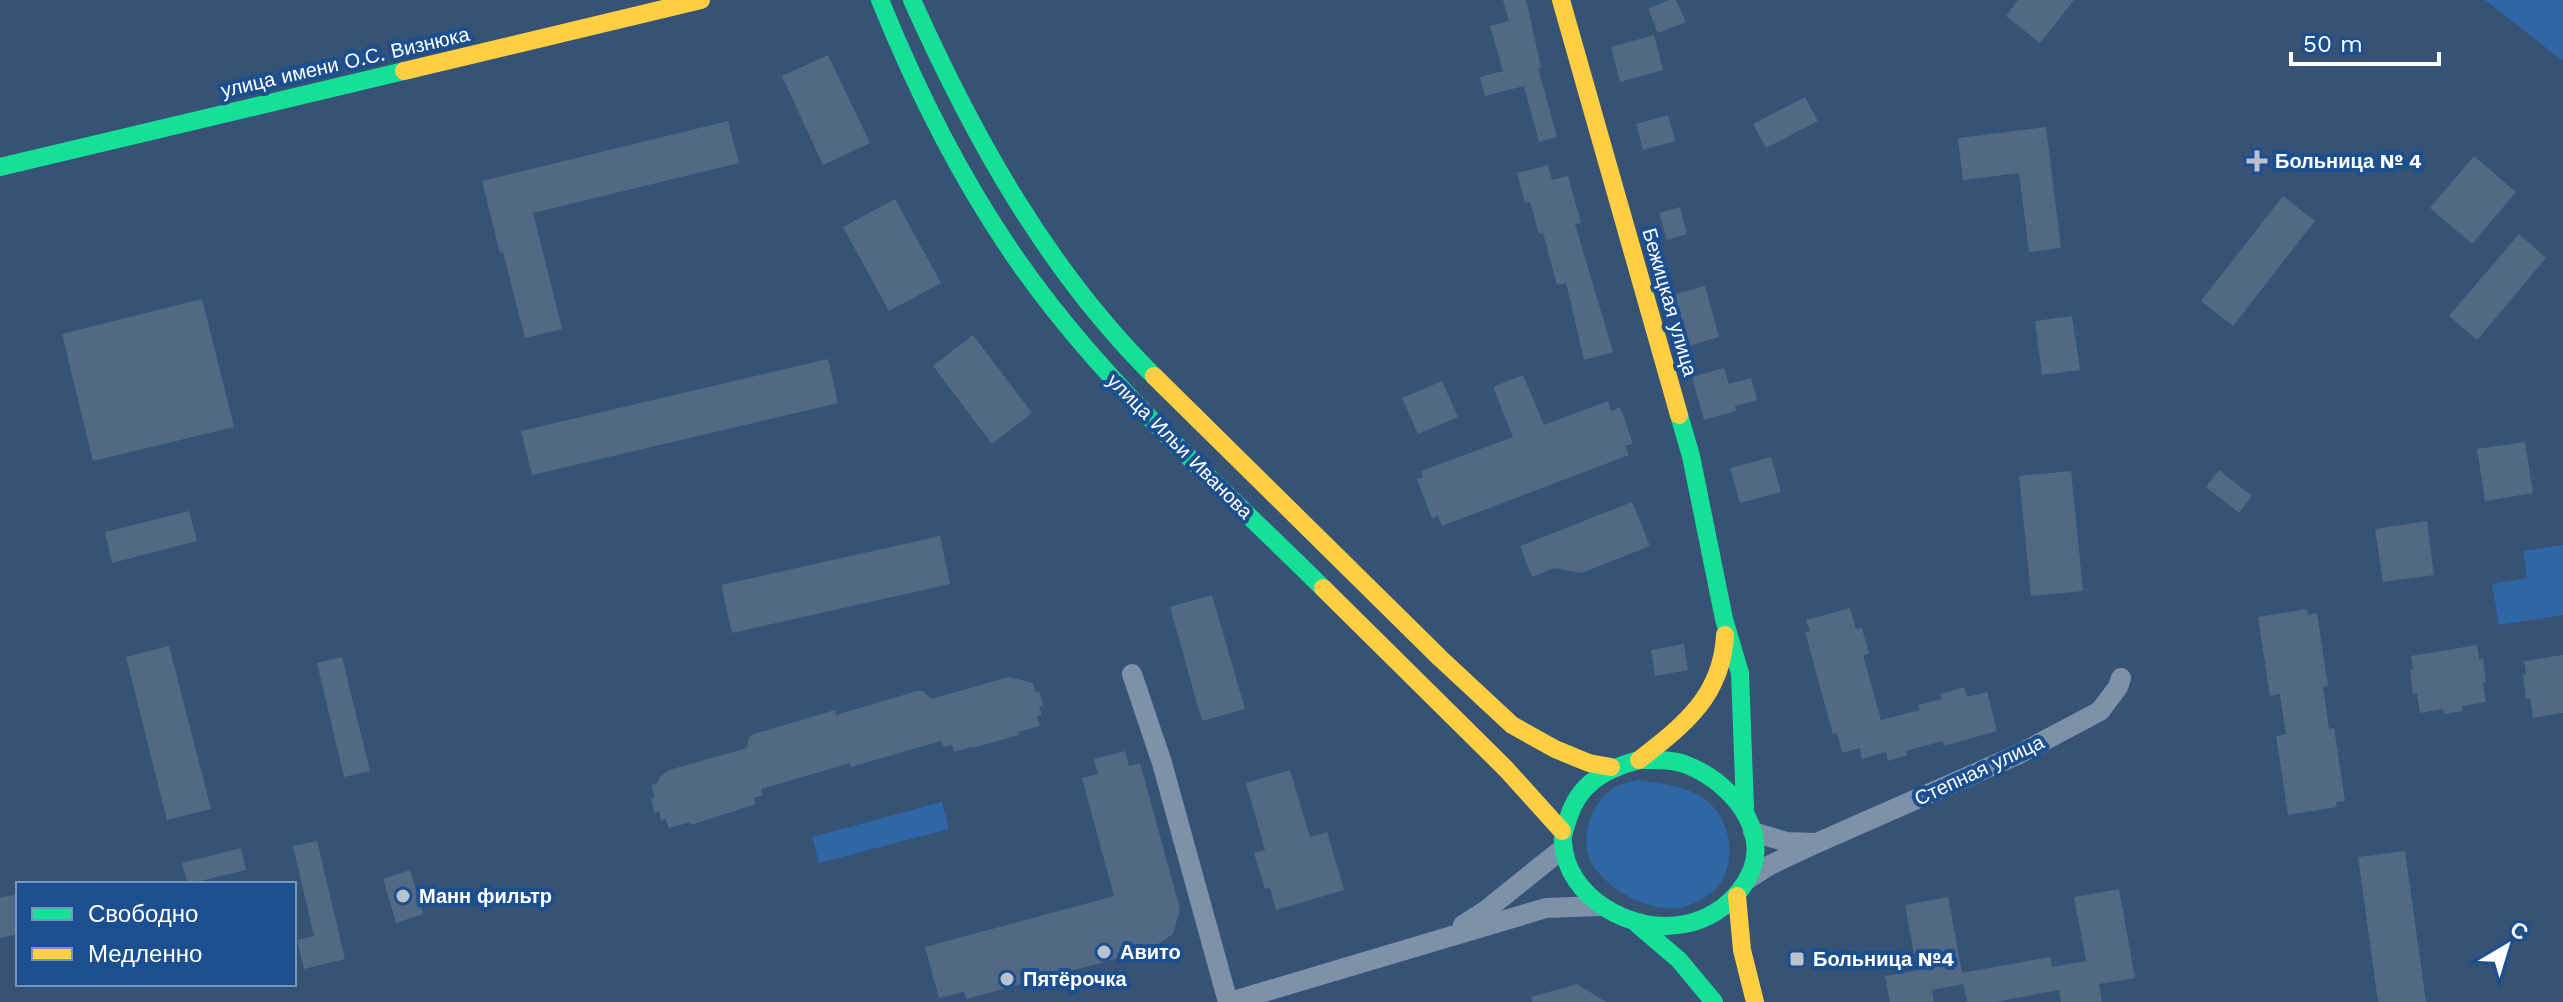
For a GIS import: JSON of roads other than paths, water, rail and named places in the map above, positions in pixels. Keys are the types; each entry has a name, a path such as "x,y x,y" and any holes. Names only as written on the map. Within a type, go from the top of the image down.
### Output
{"main road":[{"name":"улица имени О.С. Визнюка","path":"0,167 701,0"},
{"name":"улица Ильи Иванова","path":"880,0 915,81 952,152 998,232 1051,306 1110,376 1165,434 1489,751 1562,840"},
{"name":"улица Ильи Иванова","path":"912,0 978,136 1023,212 1079,290 1134,356 1512,725 1555,749 1589,763 1611,767"},
{"name":"Бежицкая улица","path":"1561,0 1691,456 1724,619"},
{"path":"1639,760 1698,709 1715,686 1726,651 1724,619"},
{"path":"1724,619 1740,673 1745,808 1753,832 1755,852 1742,887 1744,965 1755,1002"},
{"path":"1714,1002 1679,960 1637,924 1600,906 1577,883 1566,865 1562,840 1565,818 1587,784 1611,767 1639,760 1666,760 1708,774 1728,789 1745,808"},
{"path":"1637,924 1665,927 1717,914 1742,887"}],"street":[{"path":"1132,674 1162,763 1229,1002 1546,908 1600,906"},
{"name":"Степная улица","path":"1742,887 1768,866 2019,754 2100,711 2121,678"},
{"path":"1753,832 1787,842 1819,842"},
{"path":"1442,938 1485,911 1562,840"}],"place":[{"name":"Больница № 4","path":"2257,161"},
{"name":"Манн фильтр","path":"403,896"},
{"name":"Авито","path":"1104,952"},
{"name":"Больница №4","path":"1797,959"},
{"name":"Пятёрочка","path":"1007,979"}]}
